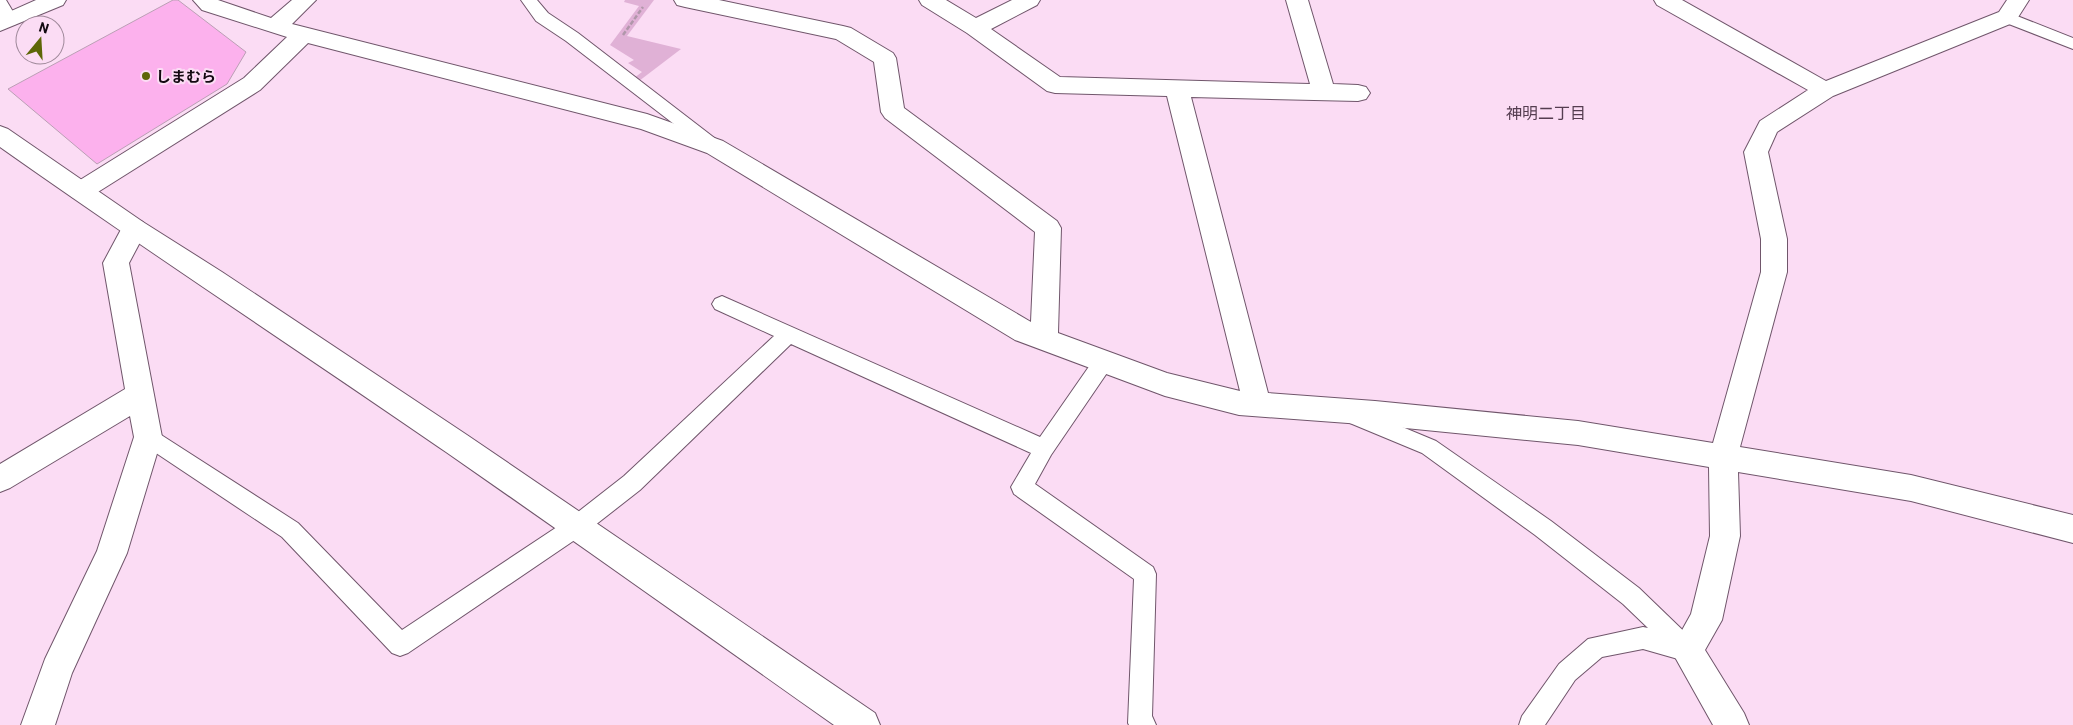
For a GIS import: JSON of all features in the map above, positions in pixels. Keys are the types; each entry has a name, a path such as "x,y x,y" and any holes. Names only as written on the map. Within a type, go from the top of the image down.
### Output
{"street":[{"path":"3,16 55,0"},
{"path":"204,0 210,5 275,27 647,122 715,147 1026,332 1165,384 1239,403 1341,410 1578,433 1911,488 2073,529"},
{"path":"275,27 305,0"},
{"path":"685,0 843,33 885,58 894,112 1048,228 1044,339"},
{"path":"930,0 975,28 1056,85 1358,94"},
{"path":"975,28 1029,0"},
{"path":"1297,0 1324,92"},
{"path":"1665,0 1825,90"},
{"path":"1732,725 1687,650 1706,620 1725,536 1723,458 1774,272 1774,239 1756,152 1768,128 1825,90 2012,8"},
{"path":"81,191 252,84 303,35"},
{"path":"1177,88 1257,404"},
{"path":"0,135 134,229 221,284 576,526 863,725"},
{"path":"38,725 58,670 112,553 148,437 116,262 134,229"},
{"path":"0,479 140,395"}],"lane":[{"path":"529,0 542,16 715,147"},
{"path":"2012,8 2073,44"},
{"path":"722,304 1044,449"},
{"path":"148,437 290,530 400,645 576,526 632,483 789,334"},
{"path":"1104,361 1044,449 1022,487 1145,574 1140,723 1144,725"},
{"path":"1341,410 1429,447 1543,528 1631,596 1687,650"},
{"path":"1531,725 1567,672 1596,647 1643,638 1687,650"}],"path":[{"path":"622,35 644,7"}],"shaded area":[{"path":"625,0 654,0 627,36 681,49 639,81 634,78 642,72 628,63 634,60 610,45 639,6 624,2"}],"building":[{"path":"173,0 178,0 246,52 227,84 97,164 8,89 52,65 65,65 65,58"}],"place":[{"name":"しまむら","path":"146,76"}],"district":[{"name":"神明二丁目","path":"1546,112"}]}
